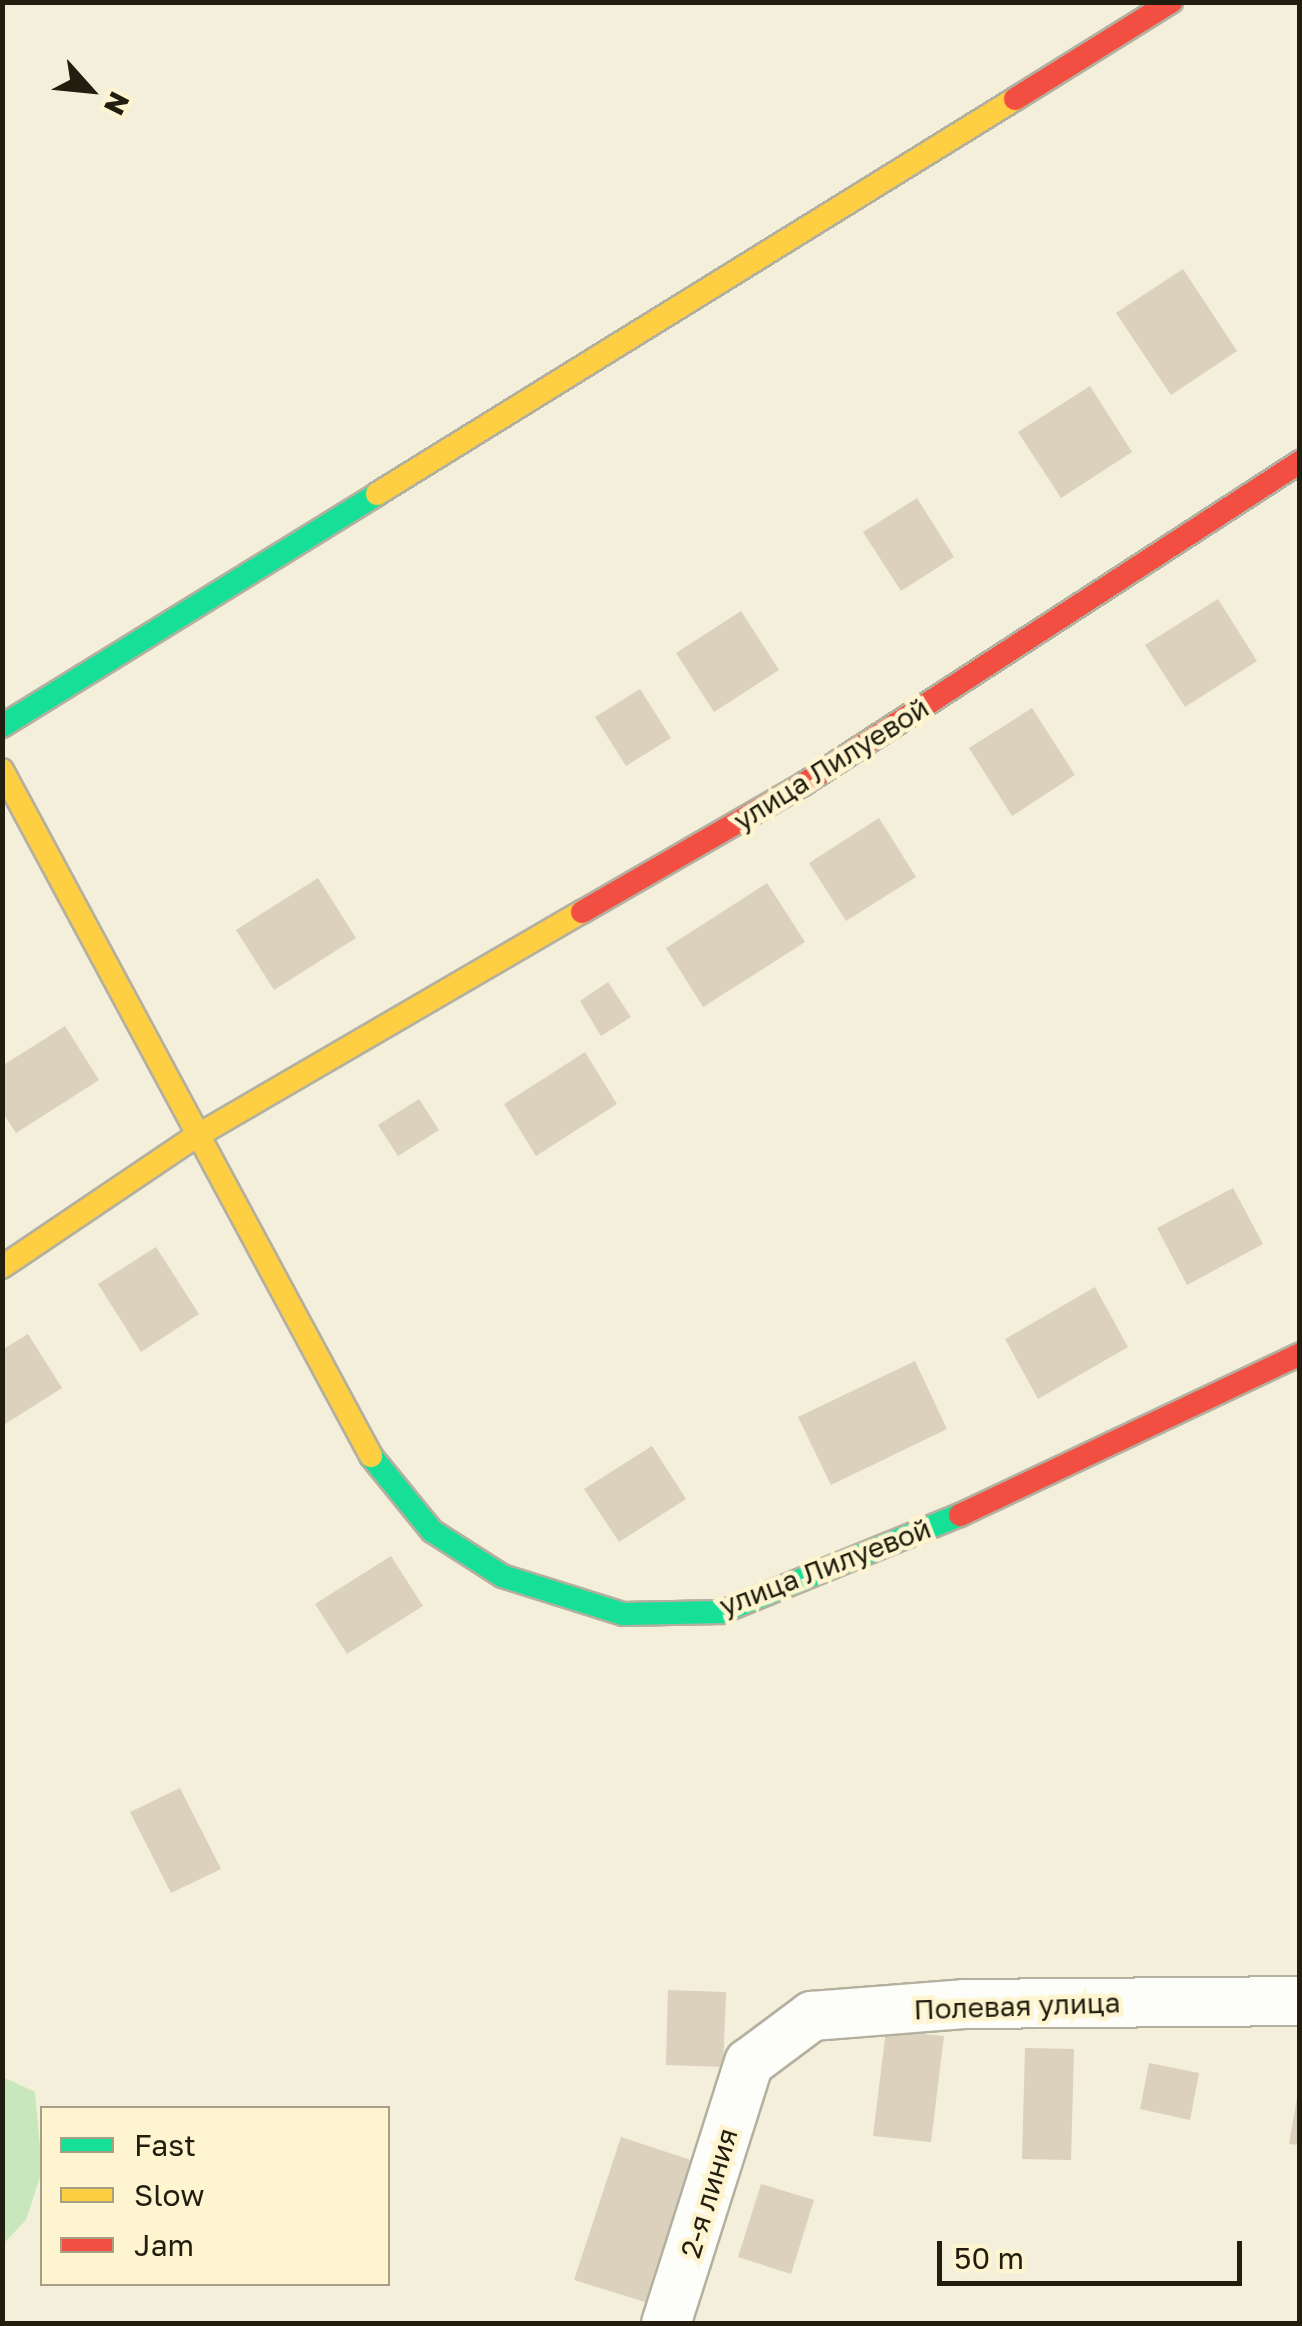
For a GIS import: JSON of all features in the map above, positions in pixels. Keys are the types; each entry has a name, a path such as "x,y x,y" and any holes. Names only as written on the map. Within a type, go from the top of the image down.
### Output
{"street":[{"path":"2,726 1171,2"},
{"name":"улица Лилуевой","path":"2,1267 196,1137 802,785 1300,462"},
{"name":"улица Лилуевой","path":"2,770 367,1451 432,1530 502,1576 623,1614 722,1612 1052,1478 1300,1354"},
{"name":"Полевая улица","path":"749,2062 812,2016 964,2004 1300,2000"},
{"name":"2-я линия","path":"666,2324 749,2062"}],"shaded area":[{"path":"3,2077 35,2092 40,2177 26,2220 3,2244"}],"building":[{"path":"1183,269 1237,351 1171,395 1116,313"},
{"path":"1090,386 1132,452 1061,498 1018,432"},
{"path":"917,498 954,557 901,591 863,532"},
{"path":"1218,599 1257,661 1185,707 1145,645"},
{"path":"741,611 779,670 714,712 676,653"},
{"path":"640,689 671,738 626,766 595,717"},
{"path":"1032,708 1075,775 1012,816 969,748"},
{"path":"879,818 916,877 846,921 809,863"},
{"path":"318,878 356,938 274,990 236,930"},
{"path":"767,883 805,942 703,1007 666,948"},
{"path":"608,982 631,1017 601,1036 580,1001"},
{"path":"65,1026 99,1080 16,1133 2,1112 2,1066"},
{"path":"585,1052 617,1104 536,1156 504,1104"},
{"path":"419,1099 439,1130 398,1156 378,1125"},
{"path":"1233,1188 1263,1244 1187,1285 1157,1228"},
{"path":"156,1247 199,1314 141,1352 98,1284"},
{"path":"1095,1287 1128,1347 1038,1399 1005,1339"},
{"path":"28,1334 62,1388 2,1426 2,1350"},
{"path":"915,1361 947,1429 831,1485 798,1417"},
{"path":"652,1446 686,1499 619,1542 584,1489"},
{"path":"391,1556 423,1606 347,1654 315,1604"},
{"path":"180,1788 221,1869 171,1893 130,1812"},
{"path":"668,1990 726,1992 723,2067 666,2065"},
{"path":"886,2030 944,2036 931,2142 873,2136"},
{"path":"1025,2048 1074,2049 1071,2160 1022,2159"},
{"path":"1149,2063 1199,2073 1190,2120 1140,2109"},
{"path":"1300,2080 1300,2145 1289,2144"},
{"path":"621,2137 691,2160 645,2302 574,2280"},
{"path":"761,2184 814,2200 791,2274 738,2257"}],"traffic: fast":[{"path":"2,726 377,494"},
{"path":"371,1456 432,1531 502,1576 623,1614 722,1612 960,1515"}],"traffic: slow":[{"path":"377,494 1015,99"},
{"path":"2,770 371,1456"},
{"path":"2,1267 195,1137 582,912"}],"traffic: jam":[{"path":"1015,99 1171,2"},
{"path":"582,912 802,785 1300,462"},
{"path":"960,1515 1300,1354"}]}
